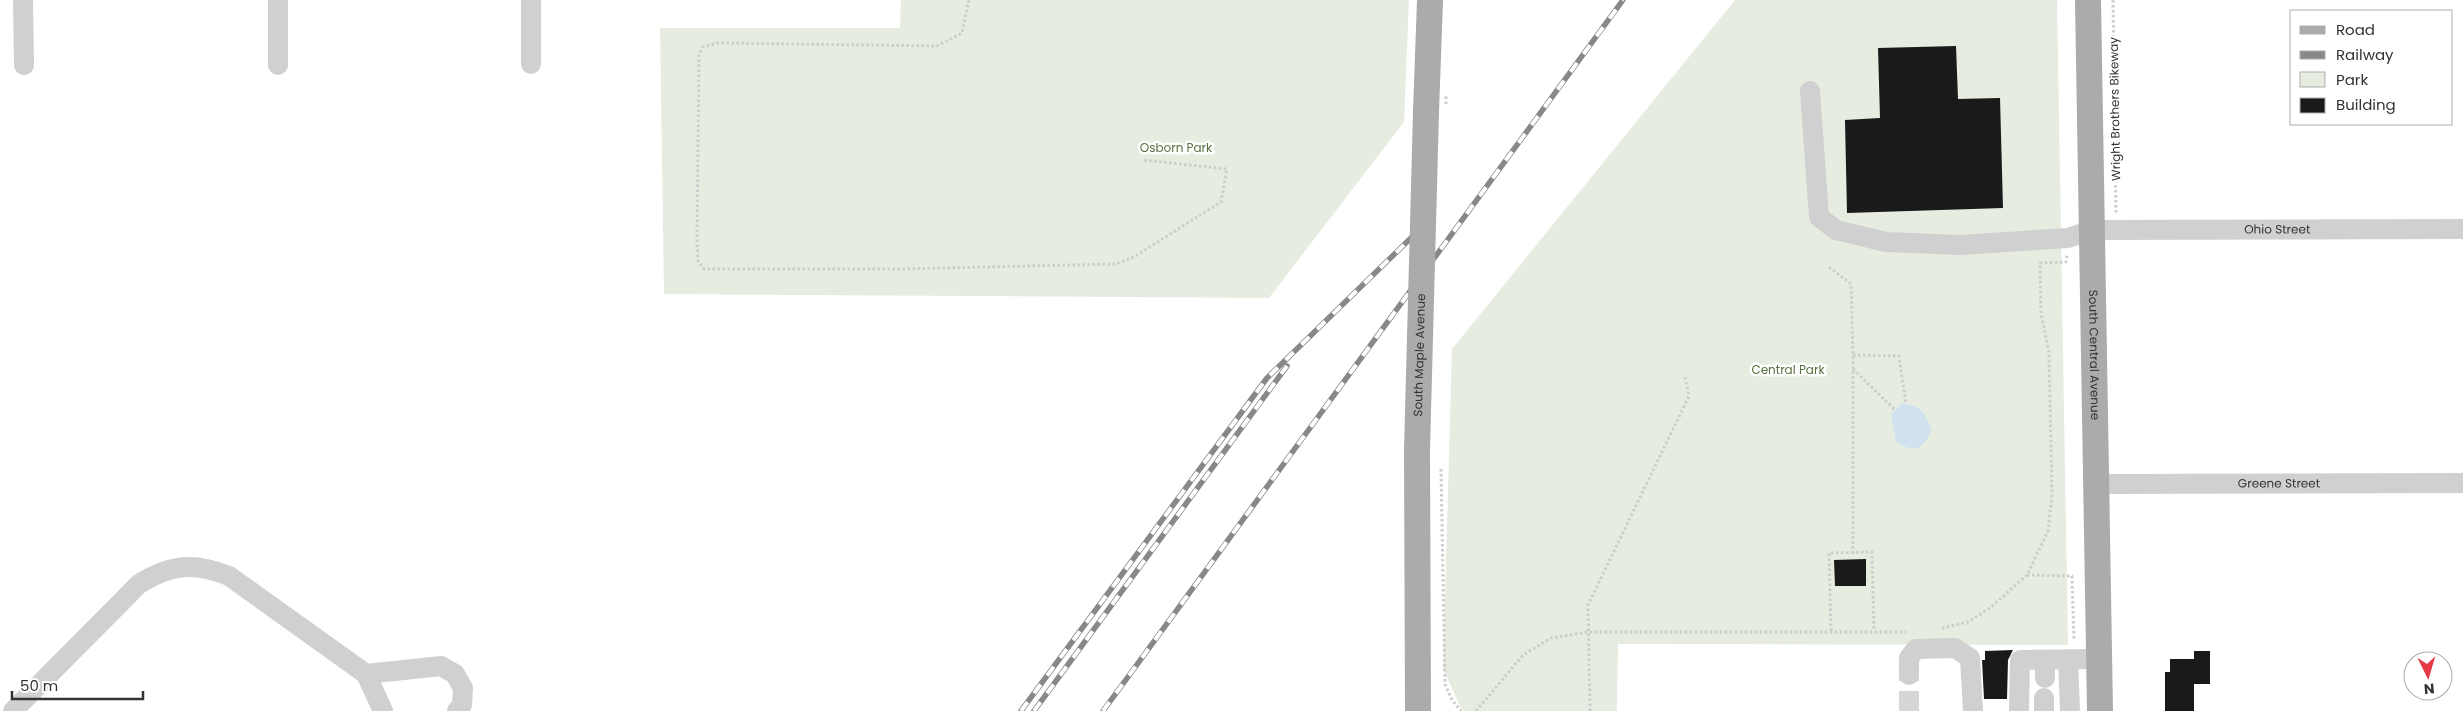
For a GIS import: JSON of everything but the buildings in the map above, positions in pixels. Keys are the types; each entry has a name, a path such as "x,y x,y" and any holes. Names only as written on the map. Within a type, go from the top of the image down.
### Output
{"main road":[{"name":"South Maple Avenue","path":"1418,711 1417,450 1430,0"},
{"name":"South Central Avenue","path":"2088,0 2102,221 2095,484 2100,711"}],"street":[{"path":"23,0 24,65"},
{"path":"278,0 278,66"},
{"path":"531,0 531,64"},
{"name":"Ohio Street","path":"1810,91 1819,217 1836,230 1858,237 1886,242 1960,245 2068,238 2102,221 2463,229"},
{"name":"Greene Street","path":"2095,484 2463,483"},
{"path":"13,711 139,584 156,573 172,568 194,566 211,568 229,576 366,674 383,711"},
{"path":"1909,675 1909,658 1916,649 1955,648 1970,658 1973,711"},
{"path":"2019,711 2020,660 2045,669 2068,660 2099,659"},
{"path":"2068,660 2070,711"},
{"path":"366,674 441,666 454,674 463,688 462,705 457,711"}],"path":[{"path":"969,0 962,33 937,46 718,43 704,47 699,55 698,251 698,261 704,269 891,269 1116,264 1134,257 1221,202 1226,169 1143,160"},
{"name":"Wright Brothers Bikeway","path":"2102,221 2117,212 2114,0"},
{"path":"1934,630 1968,622 1990,608 2027,575 2048,531 2052,495 2049,352 2041,313 2040,263 2066,262 2067,257"},
{"path":"1829,268 1851,284 1853,552"},
{"path":"1853,355 1899,356 1906,404"},
{"path":"1852,369 1895,410"},
{"path":"1590,711 1592,684 1588,604 1690,396 1685,377"},
{"path":"1440,461 1445,684 1452,700 1461,711"},
{"path":"1831,631 1829,553 1872,552 1874,631"},
{"path":"2027,575 2072,576"},
{"path":"1476,711 1523,655 1551,638 1588,632 1909,632"}],"green space":[{"name":"Osborn Park","path":"901,0 1409,0 1404,122 1269,298 664,294 660,28 900,28"},
{"name":"Central Park","path":"1735,0 2057,0 2068,645 1618,644 1617,711 1464,711 1461,709 1443,668 1452,349"}],"water":[{"path":"1902,403 1919,408 1927,418 1932,430 1925,442 1918,448 1909,448 1896,442 1891,415"}],"tunnel":[{"path":"1909,675 1909,711"}],"railway":[{"path":"1103,711 1623,0"},
{"path":"1021,711 1267,378 1412,237"},
{"path":"1034,711 1287,366"}]}
